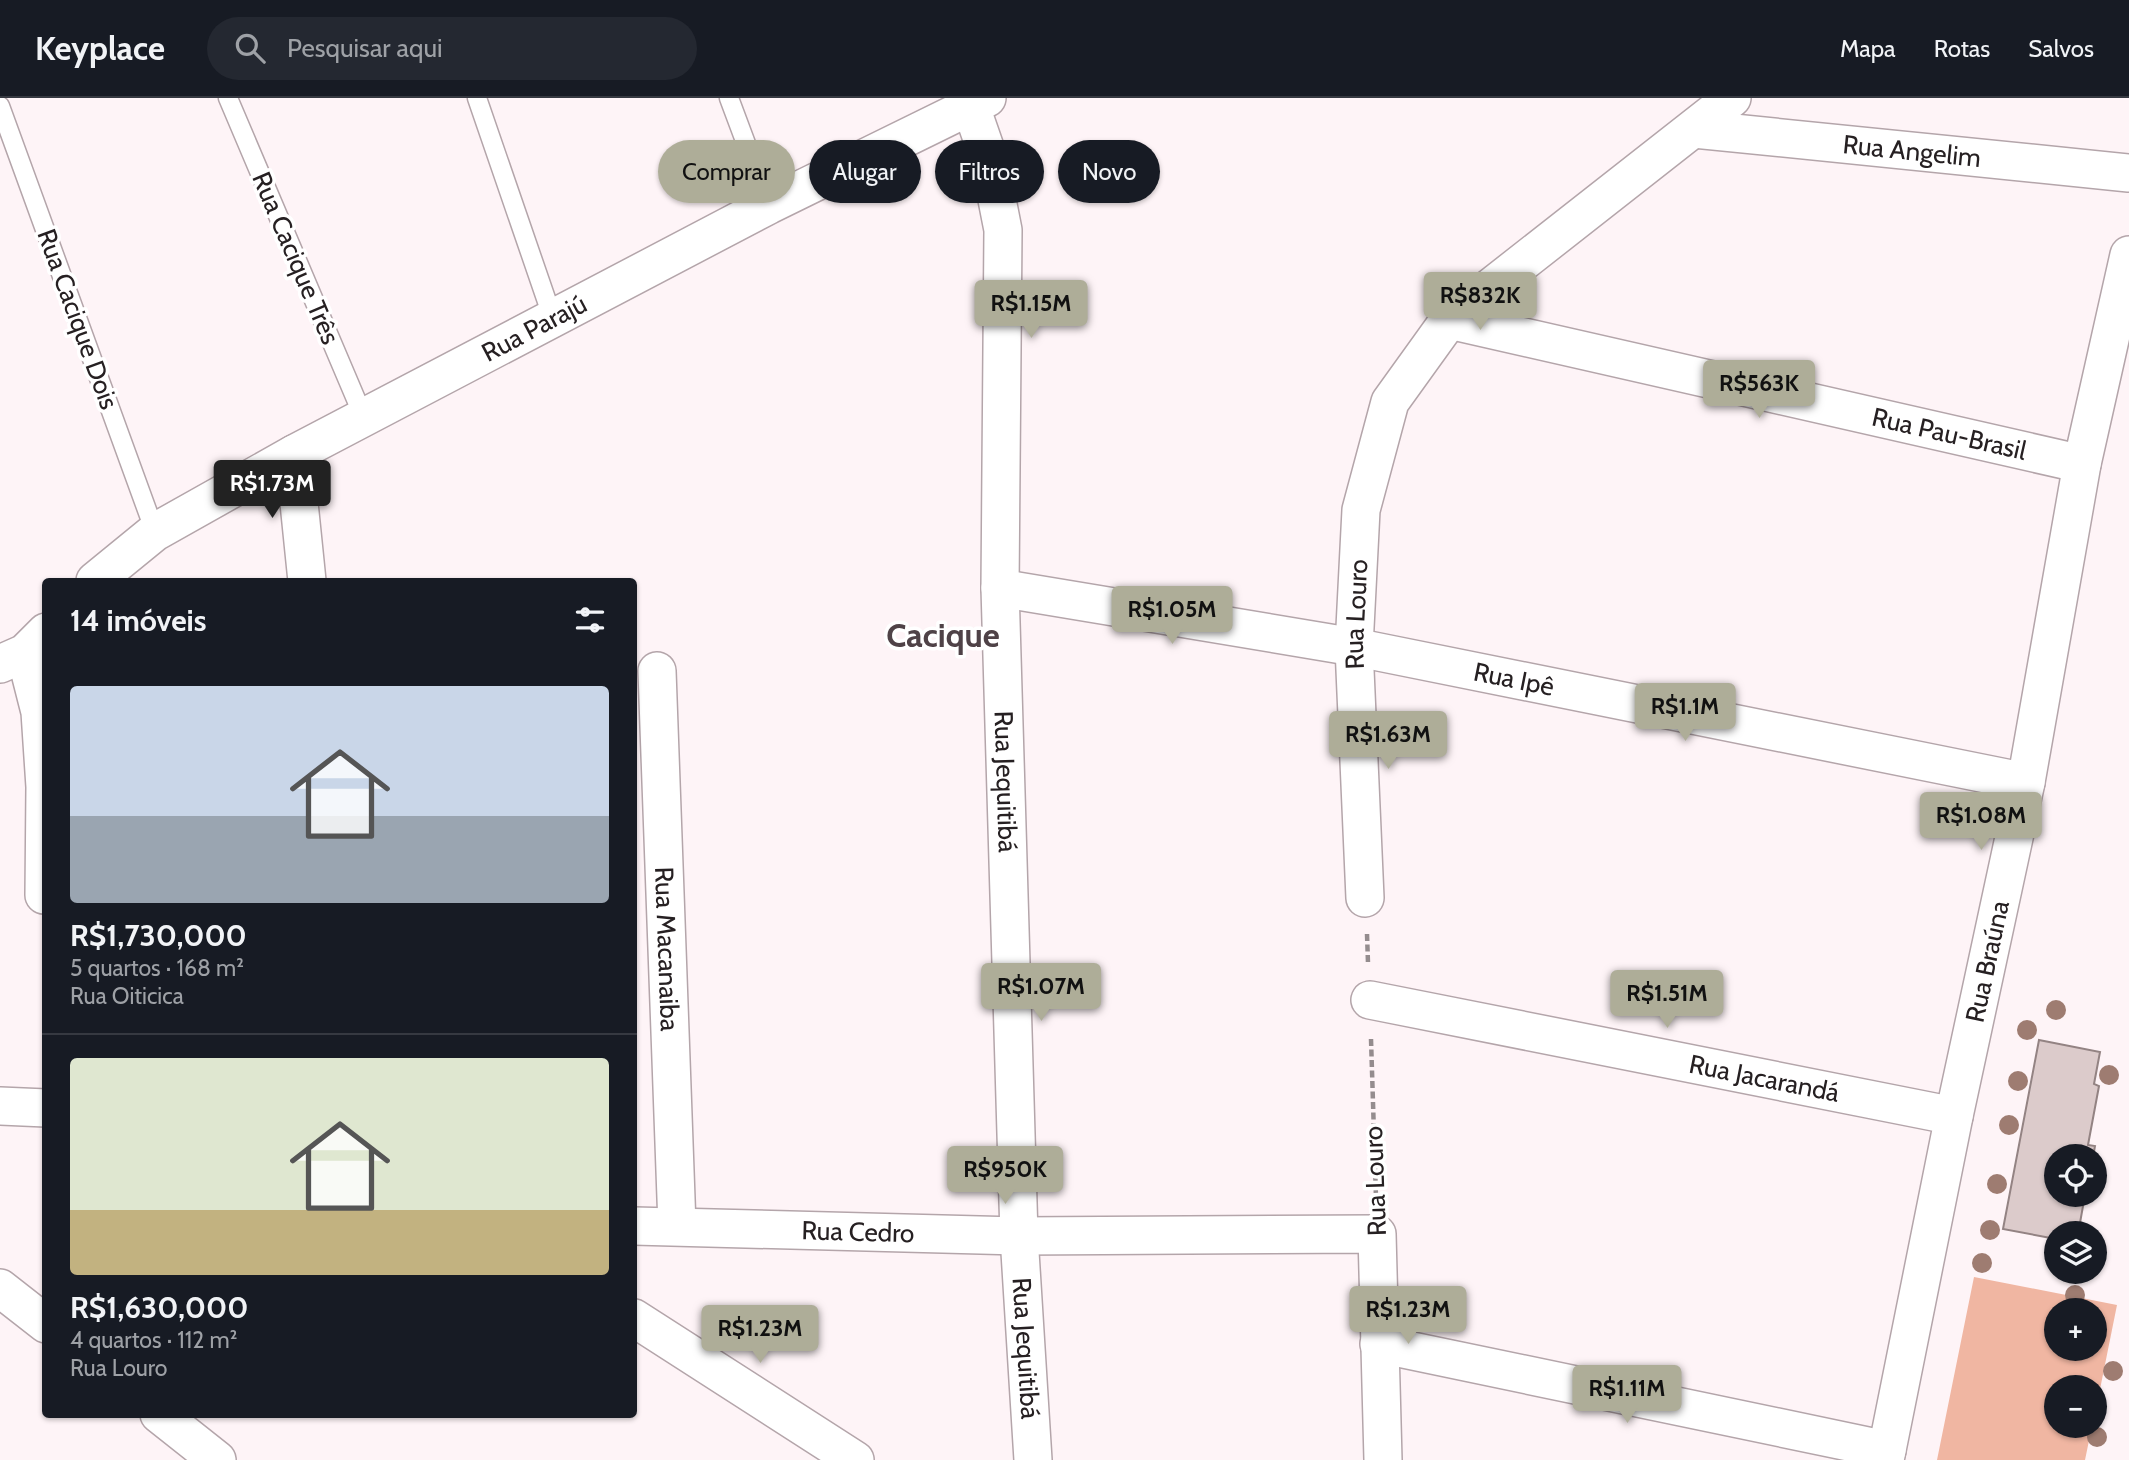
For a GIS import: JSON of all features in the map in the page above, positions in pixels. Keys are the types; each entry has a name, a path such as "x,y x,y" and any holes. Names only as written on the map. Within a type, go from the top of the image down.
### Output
{"street":[{"name":"Rua Louro","path":"1365,898 1354,647 1361,510 1390,402 1449,320 1732,98"},
{"name":"Rua Parajú","path":"99,578 155,532 294,454 769,205 974,101"},
{"name":"Rua Jequitibá","path":"974,101 1003,230 1000,588 1019,1236 1033,1460"},
{"name":"Rua Angelim","path":"1694,129 2129,173"},
{"name":"Rua Braúna","path":"1886,1455 1954,1116 2026,782 2081,464 2129,255"},
{"name":"Rua Pau-Brasil","path":"1449,320 2081,464"},
{"path":"294,454 307,578"},
{"name":"Rua Ipê","path":"1000,588 1354,647 2026,782"},
{"path":"24,650 40,712 42,742"},
{"name":"Rua Macanaiba","path":"657,671 677,1226"},
{"name":"Rua Jacarandá","path":"1370,1000 1954,1116"},
{"path":"0,1106 42,1108"},
{"name":"Rua Cedro","path":"637,1226 1019,1236 1377,1234"},
{"name":"Rua Louro","path":"1377,1234 1383,1460"},
{"path":"5,1299 42,1322"},
{"path":"637,1320 855,1460"},
{"path":"1379,1344 1886,1455"},
{"path":"164,1418 216,1460"}],"lane":[{"name":"Rua Cacique Três","path":"228,98 364,418"},
{"path":"477,98 552,319"},
{"path":"729,98 769,205"},
{"name":"Rua Cacique Dois","path":"0,106 155,532"}],"path":[{"name":"Rua Louro","path":"1365,898 1377,1234"}],"shaded area":[{"path":"1974,1277 2081,1298 2044,1298 2044,1361 2106,1361 2103,1375 2044,1375 2044,1438 2090,1438 2085,1460 1937,1460"},
{"path":"2107,1303 2117,1305 2107,1355"}],"building":[{"path":"2039,1040 2100,1052 2094,1084 2099,1086 2088,1144 2044,1144 2044,1207 2083,1207 2080,1221 2044,1221 2044,1237 2003,1229"}],"district":[{"name":"Cacique","path":"943,635"}]}
